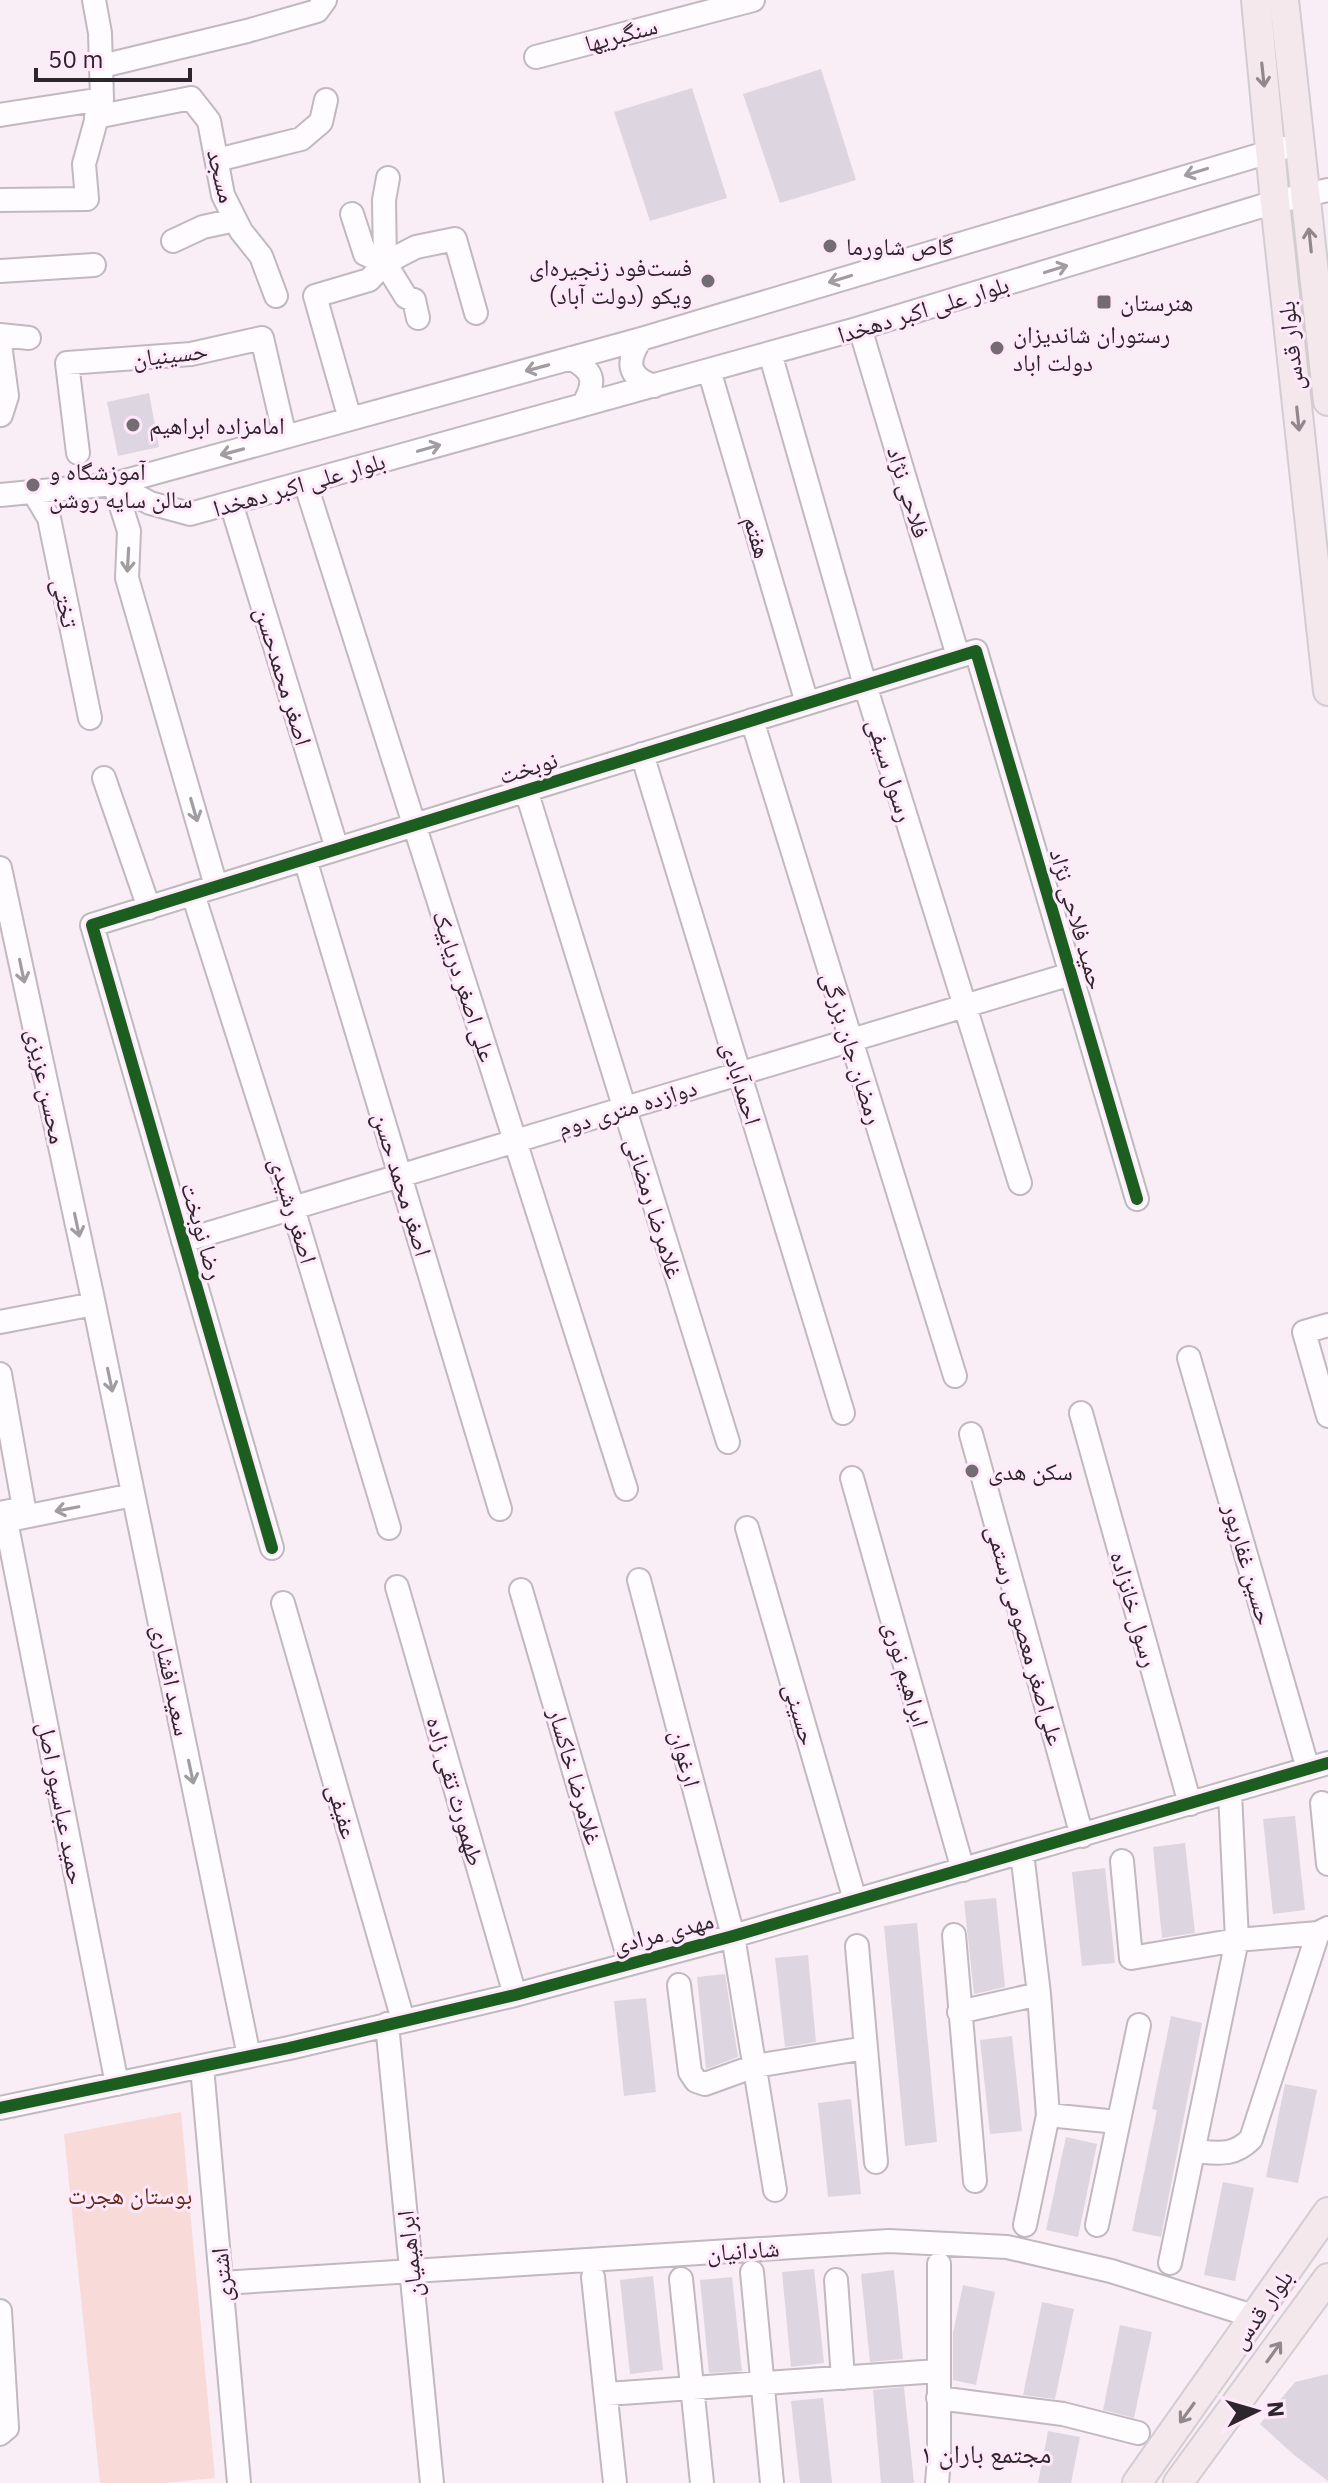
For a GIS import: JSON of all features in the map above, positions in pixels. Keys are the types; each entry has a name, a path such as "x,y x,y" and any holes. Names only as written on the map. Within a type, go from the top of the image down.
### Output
{"main road":[{"name":"بلوار قدس","path":"1256,0 1284,147 1317,192 1328,401"},
{"name":"بلوار قدس","path":"1284,0 1284,147 1275,202 1328,691"},
{"name":"بلوار قدس","path":"1137,2483 1328,2212"},
{"name":"بلوار قدس","path":"1178,2483 1328,2278"}],"street":[{"path":"0,200 87,199 84,164 99,108 102,66 94,0"},
{"path":"102,66 317,11 325,0"},
{"name":"سنگبریها","path":"536,57 753,0"},
{"name":"مسجد","path":"99,108 191,98 209,121 223,195 241,231 261,256 276,296"},
{"path":"217,160 301,139 321,122 326,100"},
{"path":"0,115 99,108"},
{"name":"بلوار علی اکبر دهخدا","path":"114,484 641,339 1284,147"},
{"path":"388,178 384,200 385,263 406,297 414,300 418,318"},
{"name":"بلوار علی اکبر دهخدا","path":"114,484 150,503 190,514 860,328 1317,192"},
{"path":"352,214 365,254 385,263"},
{"path":"173,241 203,227 235,220"},
{"path":"350,419 315,296 369,280 385,263 416,247 455,239 476,313"},
{"path":"0,271 94,265"},
{"name":"فلاحی نژاد","path":"860,328 967,654"},
{"path":"0,335 29,338"},
{"name":"حسینیان","path":"78,453 67,363 191,354 262,338 285,437"},
{"path":"641,339 631,353 631,368 640,381 654,386"},
{"name":"رسول سیفی","path":"770,353 865,685 1020,1183"},
{"path":"1,354 7,396 1,415"},
{"path":"571,358 585,366 592,378 591,391 583,405"},
{"name":"هفتم","path":"709,370 807,703"},
{"name":"علی اصغر دریابیک","path":"305,482 626,1489"},
{"path":"0,495 114,484 129,531 127,578 216,886"},
{"name":"تختی","path":"34,493 49,518 90,718"},
{"name":"اصغر محمدحسن","path":"231,503 337,849"},
{"name":"نوبخت","path":"92,925 967,654"},
{"name":"حمید فلاحی نژاد","path":"967,654 1071,974 1137,1199"},
{"name":"رمضان جان بزرگی","path":"752,720 955,1376"},
{"name":"احمدآبادی","path":"642,754 843,1413"},
{"path":"104,778 149,908"},
{"name":"غلامرضا رمضانی","path":"526,790 728,1442"},
{"name":"اصغر محمد حسن","path":"305,859 500,1509"},
{"name":"محسن عزیزی","path":"0,868 94,1304"},
{"name":"اصغر رشیدی","path":"193,894 293,1208 389,1528"},
{"name":"رضا نوبخت","path":"92,925 272,1548"},
{"name":"دوازده متری دوم","path":"183,1241 1071,974"},
{"path":"0,1322 94,1304"},
{"name":"سعید افشاری","path":"94,1304 249,2056"},
{"path":"1328,1325 1304,1332 1328,1416"},
{"name":"حسین غفارپور","path":"1189,1358 1318,1766"},
{"path":"0,1374 24,1508 2,1519"},
{"name":"رسول خانزاده","path":"1081,1413 1190,1804"},
{"name":"علی‌اصغر معصومی رستمی","path":"971,1434 1082,1836"},
{"name":"ابراهیم نوری","path":"852,1478 963,1870"},
{"path":"2,1519 133,1495"},
{"name":"حمید عباسپور اصل","path":"2,1519 117,2084"},
{"name":"حسینی","path":"747,1528 855,1900"},
{"name":"ارغوان","path":"639,1580 733,1936 775,2190"},
{"name":"طهمورث تقی زاده","path":"397,1587 515,1995"},
{"name":"غلامرضا خاکسار","path":"521,1590 630,1963"},
{"name":"عفیفی","path":"283,1603 395,2022"},
{"name":"مهدی مرادی","path":"0,2108 202,2067 515,1995 733,1936 1318,1766"},
{"path":"1170,2263 1237,1940 1230,1793"},
{"path":"1322,1803 1328,1864"},
{"path":"1022,1853 1039,1994 1048,2115 1025,2225"},
{"path":"1122,1861 1131,1958 1237,1940 1323,1930 1251,2139 1241,2149 1226,2153 1194,2151"},
{"path":"954,1935 975,2181"},
{"path":"857,1946 876,2162"},
{"path":"679,1985 690,2072 696,2081 705,2084 755,2066 866,2048"},
{"path":"959,2012 1039,1994"},
{"name":"ابراهیمیان","path":"395,2022 411,2271 432,2483"},
{"path":"1097,2225 1139,2025"},
{"name":"اشتری","path":"202,2067 239,2483"},
{"path":"1048,2115 1117,2122"},
{"name":"شادانیان","path":"222,2283 889,2241 1007,2247 1111,2271 1256,2317"},
{"path":"937,2483 939,2264"},
{"path":"752,2272 765,2383 772,2483"},
{"path":"593,2277 615,2483"},
{"path":"681,2279 702,2483"},
{"path":"836,2280 843,2378"},
{"path":"0,2311 7,2428 0,2434"},
{"path":"607,2394 938,2371"},
{"path":"938,2398 1063,2414 1138,2433"}],"green space":[{"name":"بوستان هجرت","path":"181,2112 215,2478 163,2483 100,2483 64,2134"}],"building":[{"path":"821,69 856,180 780,203 743,94"},
{"path":"692,88 727,198 650,221 614,112"},
{"name":"امامزاده ابراهیم","path":"149,393 159,447 118,456 107,402"},
{"path":"1295,1816 1305,1910 1273,1914 1263,1819"},
{"path":"1185,1843 1195,1933 1162,1938 1153,1847"},
{"path":"1105,1868 1115,1963 1082,1966 1072,1872"},
{"path":"996,1898 1005,1987 974,1994 964,1901"},
{"path":"917,1923 937,2142 905,2146 884,1926"},
{"path":"808,1955 816,2042 785,2047 775,1958"},
{"path":"725,1974 738,2057 706,2069 697,1977"},
{"path":"646,1998 656,2092 624,2096 614,2001"},
{"path":"1171,2016 1202,2023 1161,2237 1132,2231 1157,2110 1152,2109"},
{"path":"1012,2036 1022,2131 990,2134 980,2040"},
{"path":"1285,2084 1317,2090 1298,2183 1266,2177"},
{"path":"851,2099 861,2194 828,2197 818,2103"},
{"path":"1066,2137 1097,2144 1078,2237 1046,2230"},
{"path":"1223,2182 1254,2188 1235,2281 1204,2275"},
{"path":"814,2269 824,2363 791,2367 782,2272"},
{"path":"894,2270 903,2359 870,2362 861,2274"},
{"path":"653,2276 663,2370 630,2374 620,2280"},
{"path":"732,2277 742,2371 709,2373 700,2280"},
{"path":"963,2285 995,2292 976,2385 953,2380 953,2333"},
{"path":"1042,2302 1074,2309 1055,2399 1023,2395"},
{"path":"1120,2325 1152,2332 1134,2418 1103,2410"},
{"path":"1328,2374 1328,2481 1260,2424 1295,2382"},
{"path":"904,2387 914,2483 881,2483 873,2390"},
{"path":"823,2398 832,2483 800,2483 791,2401"},
{"path":"1048,2431 1080,2437 1071,2483 1038,2483"}],"cycle path":[{"path":"272,1548 92,925 976,651 1137,1199"},
{"path":"0,2108 289,2048 515,1995 733,1936 1328,1763"}],"place":[{"name":"گاص شاورما","path":"830,246"},
{"name":"فست‌فود زنجیره‌ای ویکو (دولت آباد)","path":"708,281"},
{"name":"هنرستان","path":"1104,302"},
{"name":"رستوران شاندیزان دولت اباد","path":"997,348"},
{"name":"امامزاده ابراهیم","path":"133,425"},
{"name":"آموزشگاه و سالن سایه روشن","path":"33,485"},
{"name":"سكن هدى","path":"972,1471"}],"district":[{"name":"مجتمع باران ١","path":"986,2453"}]}
